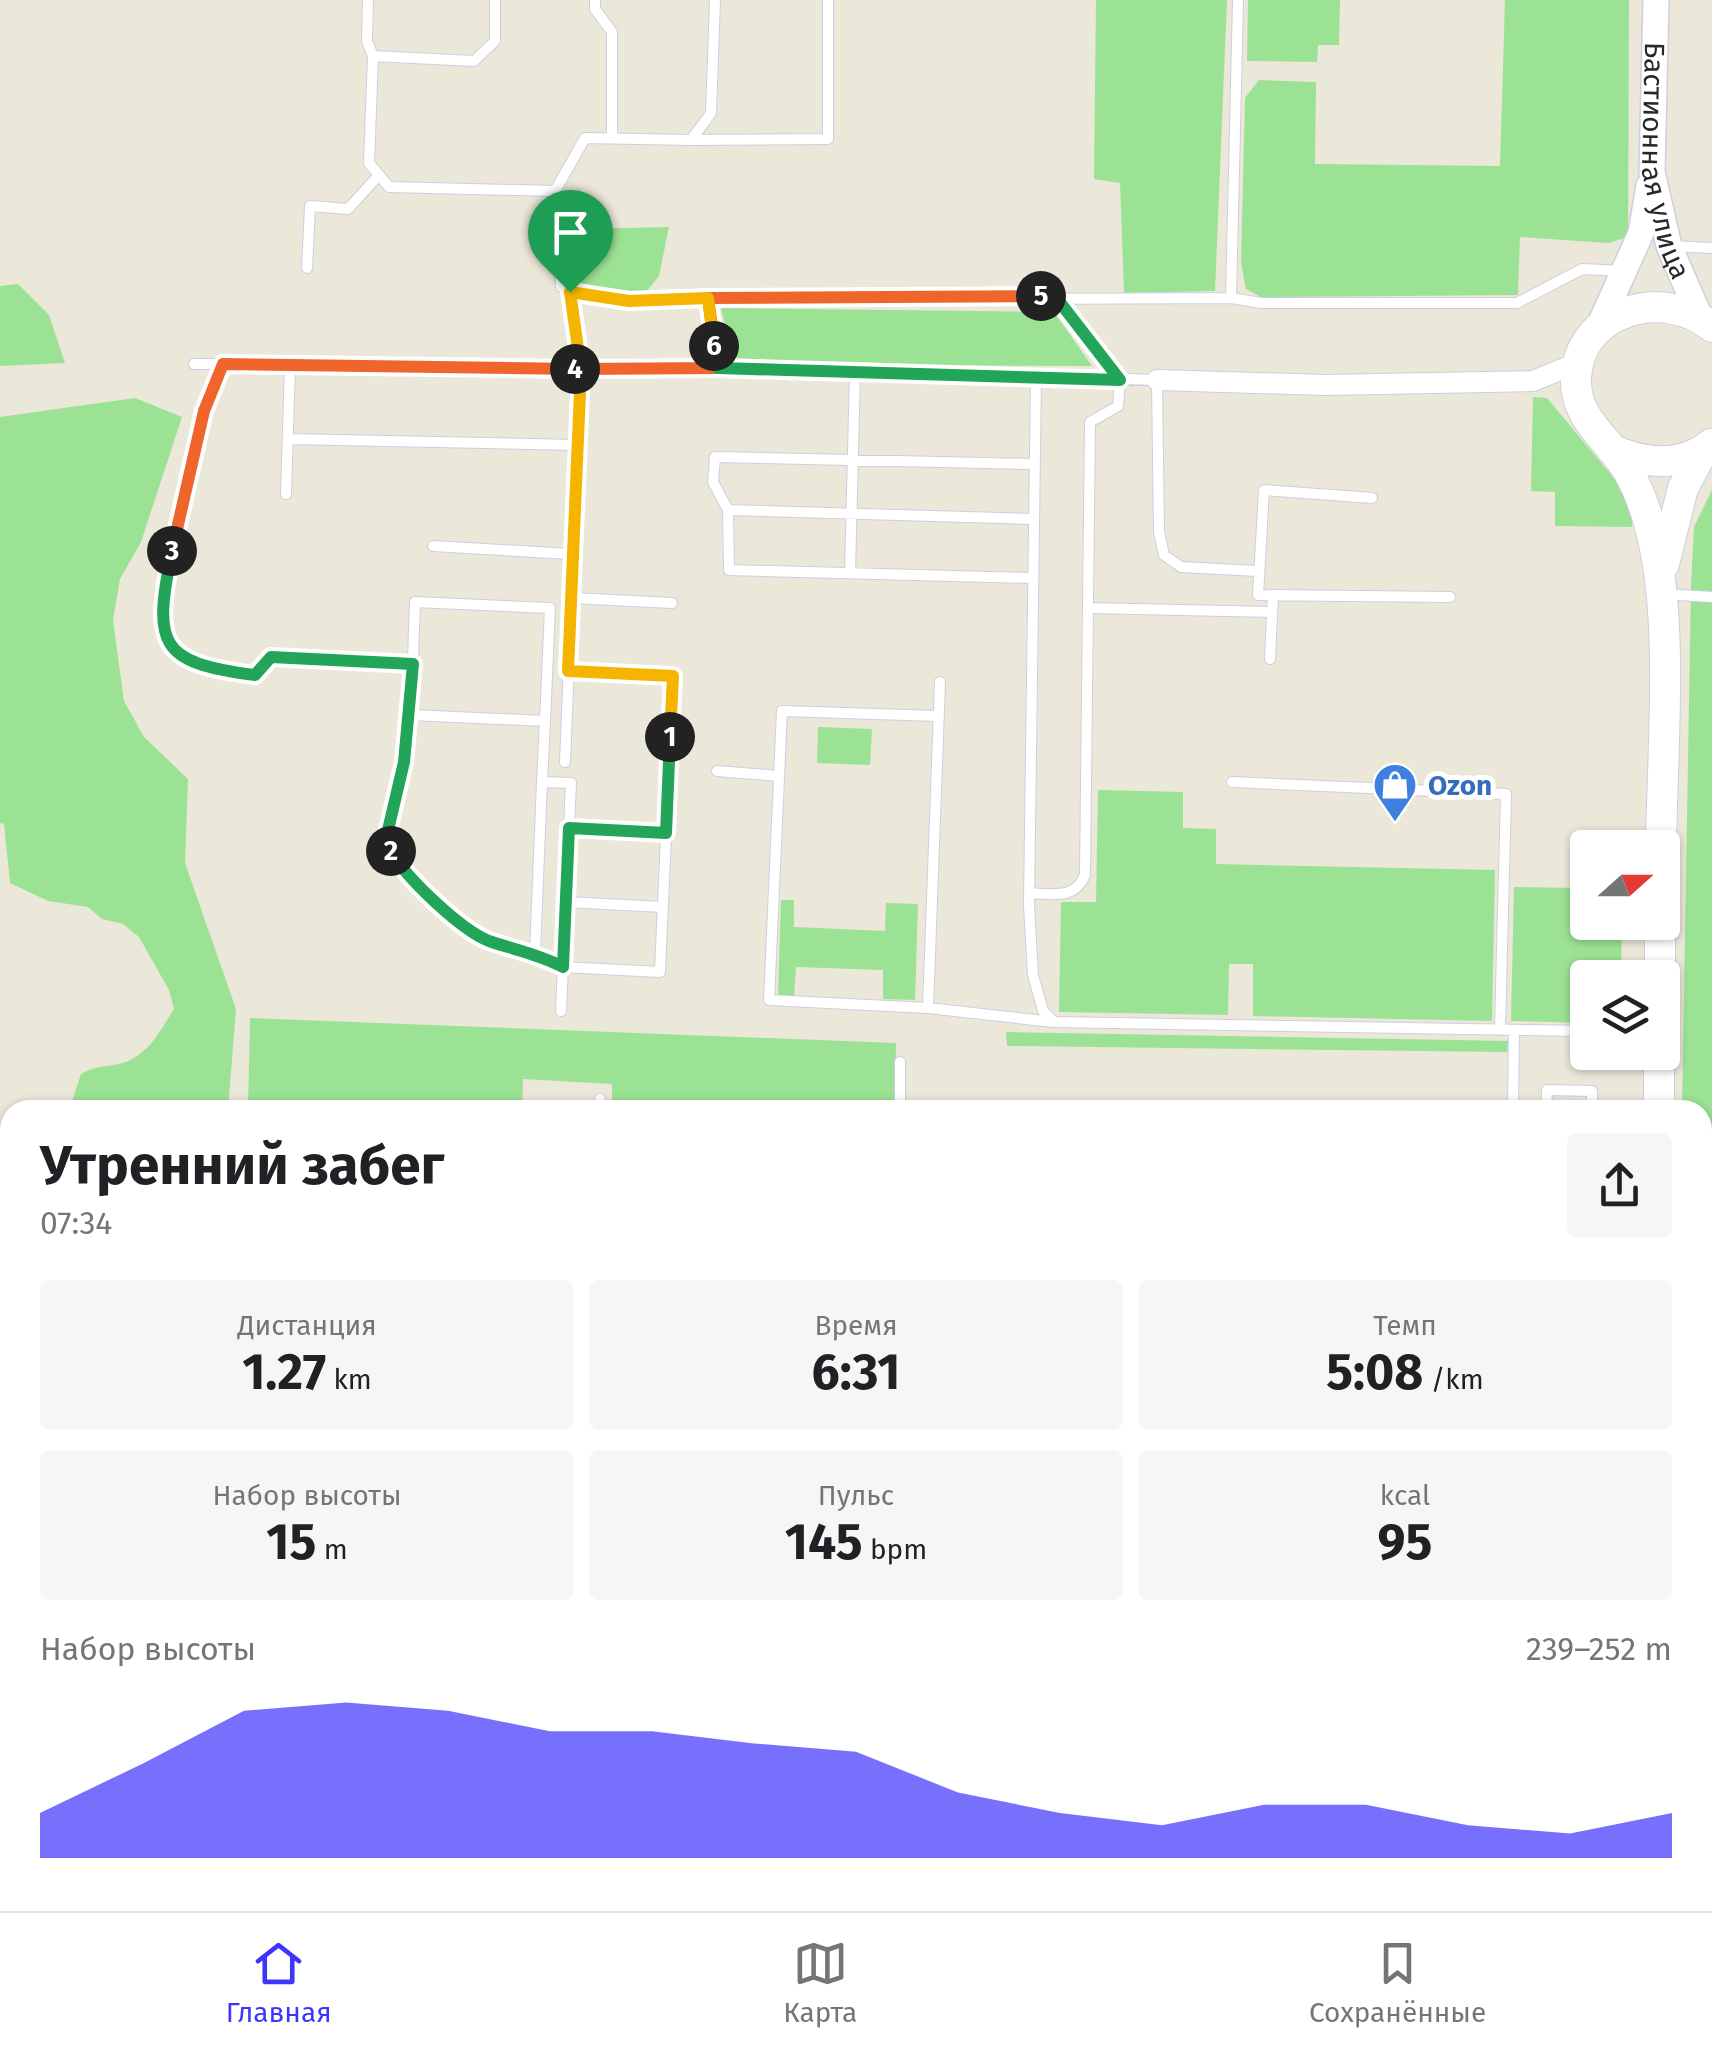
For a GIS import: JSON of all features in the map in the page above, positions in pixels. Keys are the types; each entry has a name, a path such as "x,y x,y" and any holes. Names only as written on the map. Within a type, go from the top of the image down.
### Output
{"main road":[{"path":"1662,588 1640,498 1627,468 1581,408 1575,384 1577,363 1597,331 1636,308 1678,306 1705,321"},
{"path":"1610,449 1656,462 1708,446"},
{"path":"1661,830 1662,588 1669,531 1683,488 1708,446"},
{"path":"1659,1070 1659,1100"}],"street":[{"name":"Бастионная улица","path":"1656,0 1652,172 1669,246 1705,321"},
{"path":"1597,331 1641,233 1652,172"},
{"path":"1157,380 1326,385 1534,381 1577,363"},
{"path":"1534,381 1581,408"}],"lane":[{"path":"368,0 366,41 373,56 369,163 389,187 555,191"},
{"path":"373,56 474,61 494,42 494,0"},
{"path":"595,0 595,9 612,32 612,138"},
{"path":"692,140 711,113 714,0"},
{"path":"828,0 828,139 584,138 555,191 561,286 570,292 629,301 1055,296 1231,298 1261,303 1518,303 1582,268 1626,271"},
{"path":"1231,298 1238,0"},
{"path":"307,268 310,206 348,209 379,175"},
{"path":"1669,246 1712,248"},
{"path":"565,762 572,598 570,554 581,369 570,292"},
{"path":"1029,893 1067,894 1079,888 1085,875 1090,422 1118,406 1120,380 1055,296"},
{"path":"708,298 718,368"},
{"path":"194,364 718,368 1157,380 1158,532 1164,555 1181,567 1258,571"},
{"path":"223,364 204,411 162,598 164,626 174,651 202,668 255,675 271,657 413,664"},
{"path":"286,494 290,365"},
{"path":"850,573 855,372"},
{"path":"1036,376 1029,893 1033,975 1043,1011 1054,1022"},
{"path":"288,438 577,445"},
{"path":"1032,464 715,457 714,482 728,510 729,570 1032,578"},
{"path":"1372,498 1264,490 1258,595 1450,598"},
{"path":"728,510 1032,520"},
{"path":"433,546 570,554"},
{"path":"1662,588 1712,597"},
{"path":"1270,659 1273,595"},
{"path":"572,598 672,603"},
{"path":"535,952 550,608 416,602 411,714 388,830 392,854 436,903 486,940 535,952 563,967 660,972 673,676 568,671"},
{"path":"1088,608 1272,612"},
{"path":"928,1008 940,682"},
{"path":"938,716 782,711 769,1000 928,1008 1054,1022 1570,1031"},
{"path":"411,714 545,721"},
{"path":"717,771 780,776"},
{"path":"542,782 571,784 561,1011"},
{"path":"1232,782 1506,794 1500,1029"},
{"path":"569,828 666,833"},
{"path":"566,902 663,907"},
{"path":"1513,1100 1514,1030"},
{"path":"900,1062 900,1100"},
{"path":"1546,1100 1547,1090 1592,1091 1592,1100"}],"green space":[{"path":"1096,0 1227,0 1215,291 1124,293 1120,183 1094,179"},
{"path":"1248,0 1340,0 1339,45 1318,45 1317,62 1247,61"},
{"path":"1505,0 1629,0 1628,237 1608,243 1520,237 1518,295 1261,297 1246,289 1241,263 1245,98 1259,80 1316,82 1315,164 1500,166"},
{"path":"669,227 659,276 643,296 622,290 581,289 581,229"},
{"path":"18,284 49,315 65,363 0,366 0,286"},
{"path":"721,308 1054,312 1092,366 872,365 733,358"},
{"path":"1533,397 1547,398 1633,501 1632,527 1555,526 1555,492 1531,491"},
{"path":"135,398 182,417 141,542 120,579 113,620 124,701 144,737 188,779 185,863 236,1009 229,1100 72,1100 81,1074 137,1056 152,1042 174,1009 169,990 139,937 123,924 102,919 88,907 48,901 10,883 4,824 0,823 0,417"},
{"path":"1712,490 1712,1100 1682,1100 1694,527"},
{"path":"818,727 872,729 870,765 817,763"},
{"path":"1098,790 1183,792 1183,828 1216,829 1216,864 1495,870 1492,1021 1253,1016 1253,964 1229,964 1228,1015 1059,1012 1061,902 1096,902"},
{"path":"1514,887 1570,888 1570,940 1622,940 1621,960 1570,960 1570,1023 1511,1021"},
{"path":"781,900 794,900 794,927 885,931 886,903 918,904 915,1000 883,999 883,970 796,967 794,996 778,996"},
{"path":"250,1018 896,1043 895,1100 612,1100 612,1084 523,1079 522,1100 248,1100"},
{"path":"1006,1032 1508,1041 1507,1052 1007,1046"}],"place":[{"name":"Ozon","path":"1395,823"}],"route":[{"path":"570,292 581,369 570,554 568,671 673,676 666,833 569,828 563,967 535,952 486,940 436,903 392,854 388,830 404,762 413,664 271,657 255,675 202,668 174,651 164,626 162,598 204,411 223,364 581,369 718,368 708,298 1055,296 1120,380 718,368 708,298 629,301 570,292"}]}
